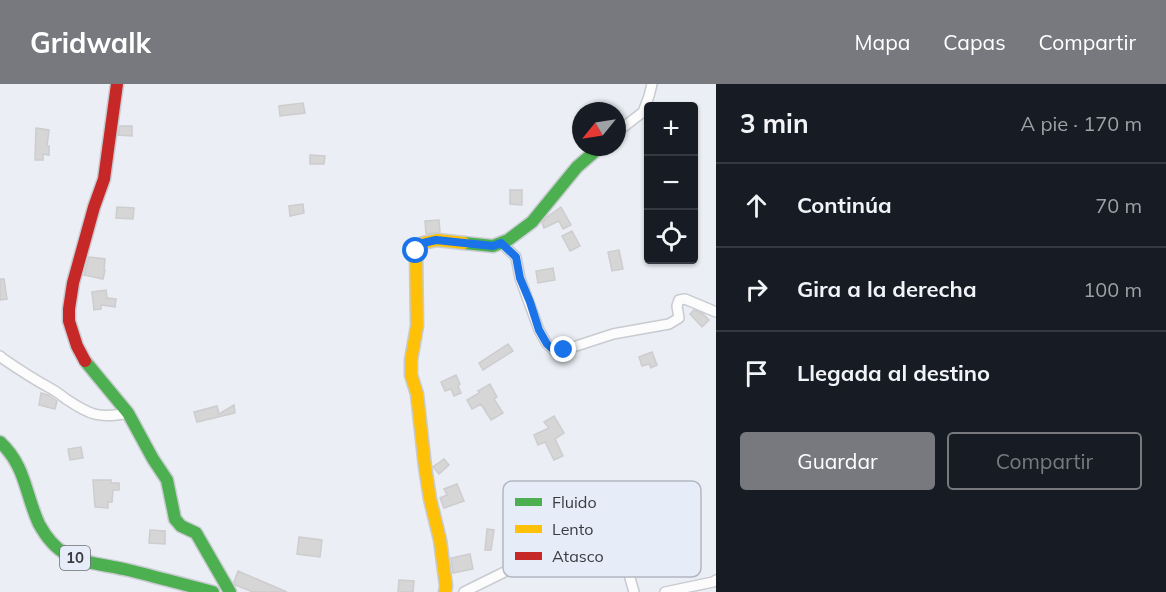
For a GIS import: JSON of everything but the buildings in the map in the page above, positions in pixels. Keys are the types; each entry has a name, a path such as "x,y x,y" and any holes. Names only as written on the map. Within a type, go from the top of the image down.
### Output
{"street":[{"path":"117,84 104,179 73,283 69,321 76,346 85,361 128,413 167,480 175,519 180,526 196,533 230,592"},
{"path":"626,125 643,112 652,84"},
{"path":"444,592 446,586 440,540 430,499 417,394 410,374 417,328 416,251 423,243 436,240 493,246 508,240 532,222 578,167 590,156"},
{"path":"501,243 516,257 520,278 539,330 547,344 555,351 613,334 669,324 679,318 677,306 679,300 685,299 716,312"},
{"path":"1,358 52,388 87,413 113,416 128,413"},
{"name":"10","path":"0,442 14,457 38,522 63,552 80,560 213,592"},
{"path":"464,592 503,573"},
{"path":"630,577 634,592"},
{"path":"665,592 716,580"}],"traffic: fast":[{"path":"464,243 493,246 508,240 532,222 577,167 590,156"},
{"path":"85,361 128,413 167,480 175,519 181,526 196,533 230,592"},
{"path":"0,442 9,451 20,471 39,524 51,541 62,551 89,562 213,592"}],"traffic: slow":[{"path":"445,592 440,540 430,499 417,394 411,375 411,360 417,326 416,251 423,243 437,240 464,243"}],"traffic: jam":[{"path":"85,361 77,346 69,321 69,309 73,283 104,179 117,84"}],"route":[{"path":"416,251 423,243 436,240 493,246 501,243 516,257 520,278 539,330 547,344 555,351 564,350"}]}
